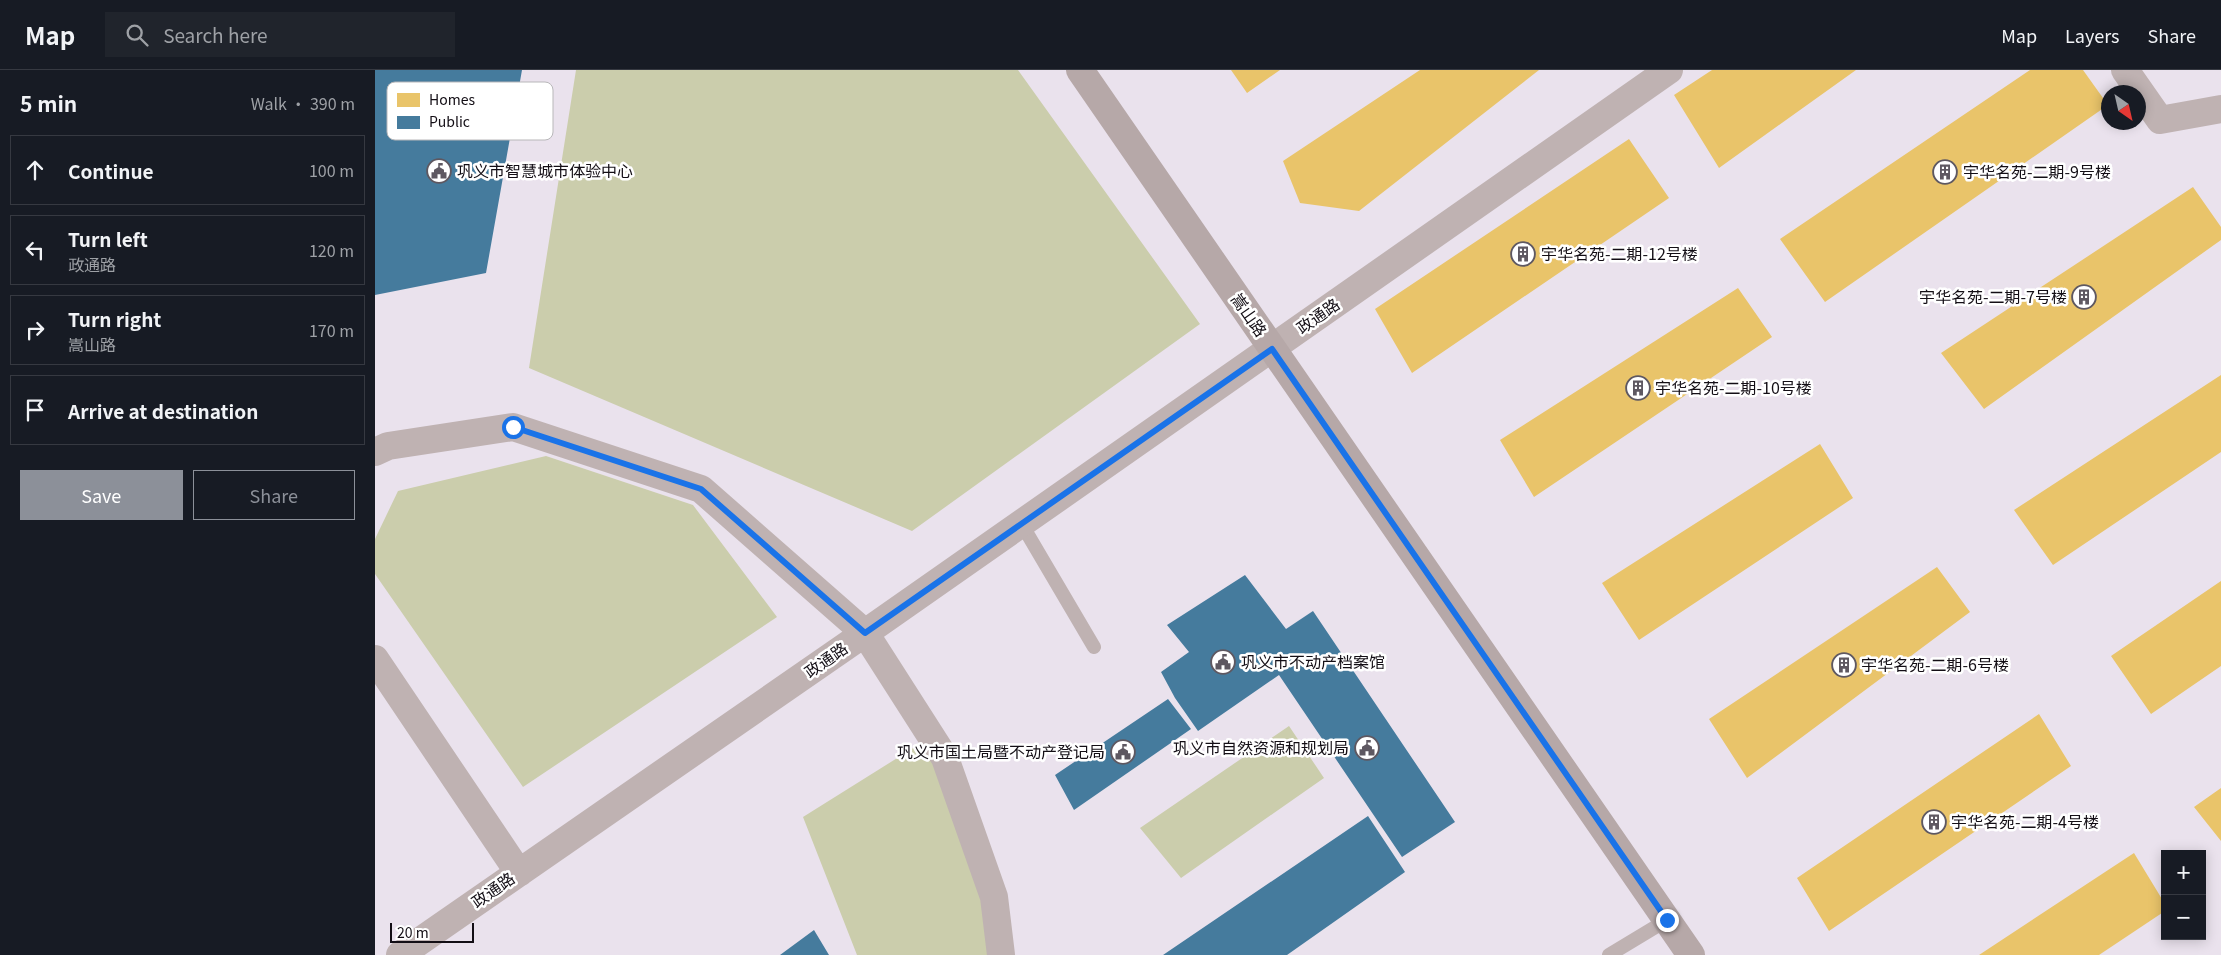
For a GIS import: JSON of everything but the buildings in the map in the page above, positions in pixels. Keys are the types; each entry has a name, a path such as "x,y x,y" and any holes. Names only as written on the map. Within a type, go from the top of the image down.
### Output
{"street":[{"name":"嵩山路","path":"1081,70 1691,955"},
{"name":"政通路","path":"400,955 865,633 1669,70"},
{"path":"2125,70 2160,120 2221,109"},
{"path":"375,452 388,446 513,427 701,489 865,633 945,758 994,897 1001,955"},
{"path":"375,659 519,872"}],"lane":[{"path":"1021,523 1095,647"},
{"path":"1609,955 1667,920"}],"green space":[{"path":"576,70 1018,70 1200,324 912,531 529,368"},
{"path":"546,456 693,505 777,617 523,787 375,574 375,539 398,491"},
{"path":"1289,726 1324,778 1181,878 1140,828"},
{"path":"926,740 1001,955 857,955 803,817"}],"place":[{"name":"巩义市智慧城市体验中心","path":"439,171"},
{"name":"宇华名苑-二期-9号楼","path":"1945,172"},
{"name":"宇华名苑-二期-12号楼","path":"1523,254"},
{"name":"宇华名苑-二期-7号楼","path":"2084,297"},
{"name":"宇华名苑-二期-10号楼","path":"1638,388"},
{"name":"巩义市不动产档案馆","path":"1223,662"},
{"name":"宇华名苑-二期-6号楼","path":"1844,665"},
{"name":"巩义市自然资源和规划局","path":"1367,748"},
{"name":"巩义市国土局暨不动产登记局","path":"1123,752"},
{"name":"宇华名苑-二期-4号楼","path":"1934,822"}],"route":[{"path":"513,427 701,489 865,633 1272,349 1667,920"}]}
